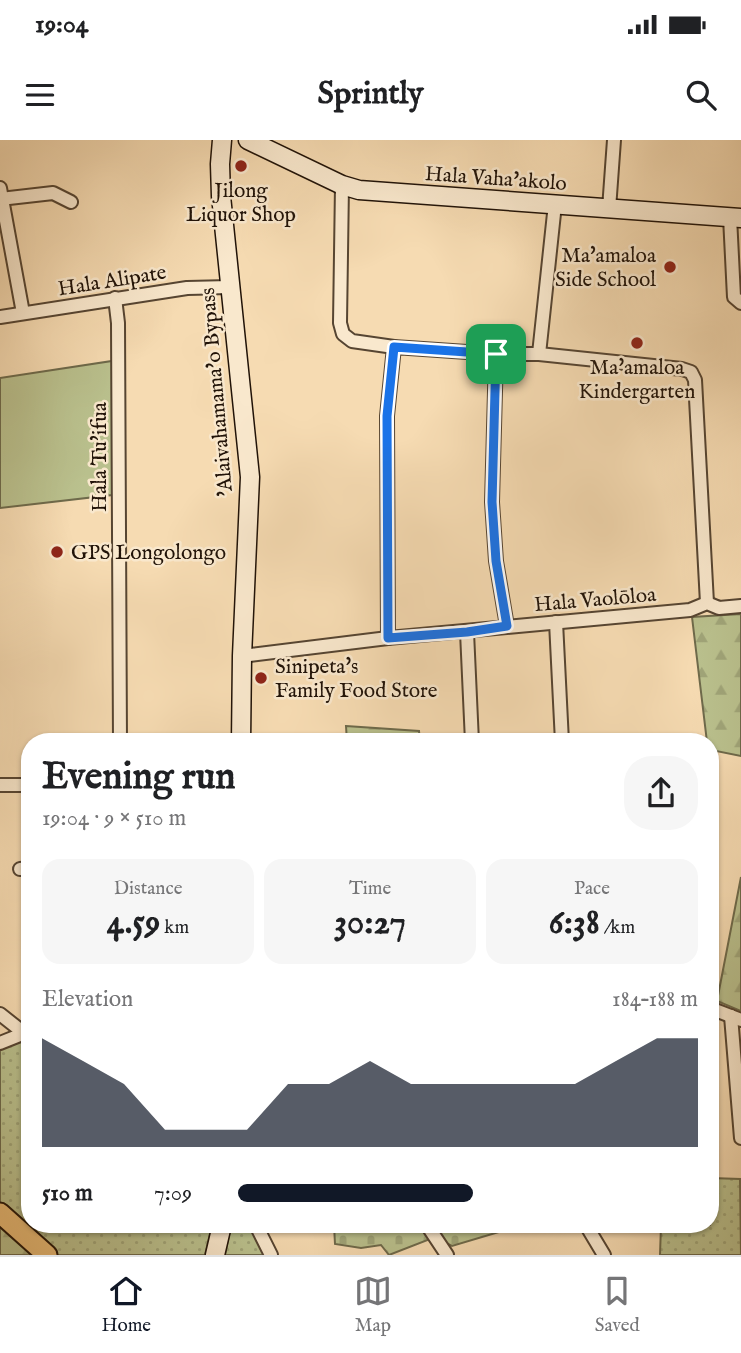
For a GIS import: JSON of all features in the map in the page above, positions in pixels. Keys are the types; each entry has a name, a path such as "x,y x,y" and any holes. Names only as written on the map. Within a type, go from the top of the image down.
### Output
{"main road":[{"name":"'Alaivahamama'o Bypass","path":"214,140 220,162"},
{"name":"'Alaivahamama'o Bypass","path":"222,140 220,162 230,287 250,477 241,733"},
{"path":"220,162 234,150 254,142"},
{"name":"Hala Vaha'akolo","path":"254,142 342,185 383,194 736,218"},
{"path":"0,1213 21,1232"},
{"path":"22,1233 47,1255"},
{"path":"215,1255 220,1233"}],"street":[{"path":"609,209 614,140"},
{"path":"342,185 340,323 342,334 352,341 394,347 539,354 691,372 695,380 707,603"},
{"path":"23,313 1,195 53,193 71,202"},
{"path":"539,354 555,204"},
{"path":"736,218 734,297 741,303"},
{"name":"Hala Alipate","path":"0,317 187,288 230,287"},
{"name":"Hala Tu'ifua","path":"115,298 118,323 120,733"},
{"path":"388,638 387,416 394,347"},
{"path":"496,354 492,502 496,561 507,626"},
{"name":"Hala Vaolōloa","path":"242,656 388,638 690,610 707,603 719,608 741,606"},
{"path":"556,622 562,733"},
{"path":"467,632 472,733"},
{"path":"0,785 21,785"},
{"path":"719,1011 736,1018 741,1138"},
{"path":"0,1014 21,1028"},
{"path":"0,1043 21,1034"},
{"path":"260,1233 271,1255"},
{"path":"433,1233 447,1255"},
{"path":"591,1233 604,1255"}],"green space":[{"path":"112,361 112,495 0,508 0,378"},
{"path":"741,614 741,756 719,752 719,733 706,733 692,617"},
{"path":"346,726 419,733 346,733"},
{"path":"741,877 741,1011 719,1002"},
{"path":"21,1041 21,1222 0,1202 0,1049"},
{"path":"719,1178 740,1179 741,1255 660,1255 661,1233 719,1233"},
{"path":"0,1224 33,1255 0,1255"},
{"path":"33,1233 210,1233 205,1255 57,1255"},
{"path":"229,1233 257,1233 267,1255 225,1255"},
{"path":"334,1233 496,1233 452,1246 435,1237 389,1255 381,1245 361,1248 335,1244"}],"place":[{"name":"Jilong Liquor Shop","path":"241,166"},
{"name":"Ma'amaloa Side School","path":"670,267"},
{"name":"Ma'amaloa Kindergarten","path":"637,343"},
{"name":"GPS Longolongo","path":"57,552"},
{"name":"Sinipeta's Family Food Store","path":"261,678"}],"route":[{"path":"394,347 496,354 492,502 496,561 507,626 388,638 387,416 394,347"}]}
